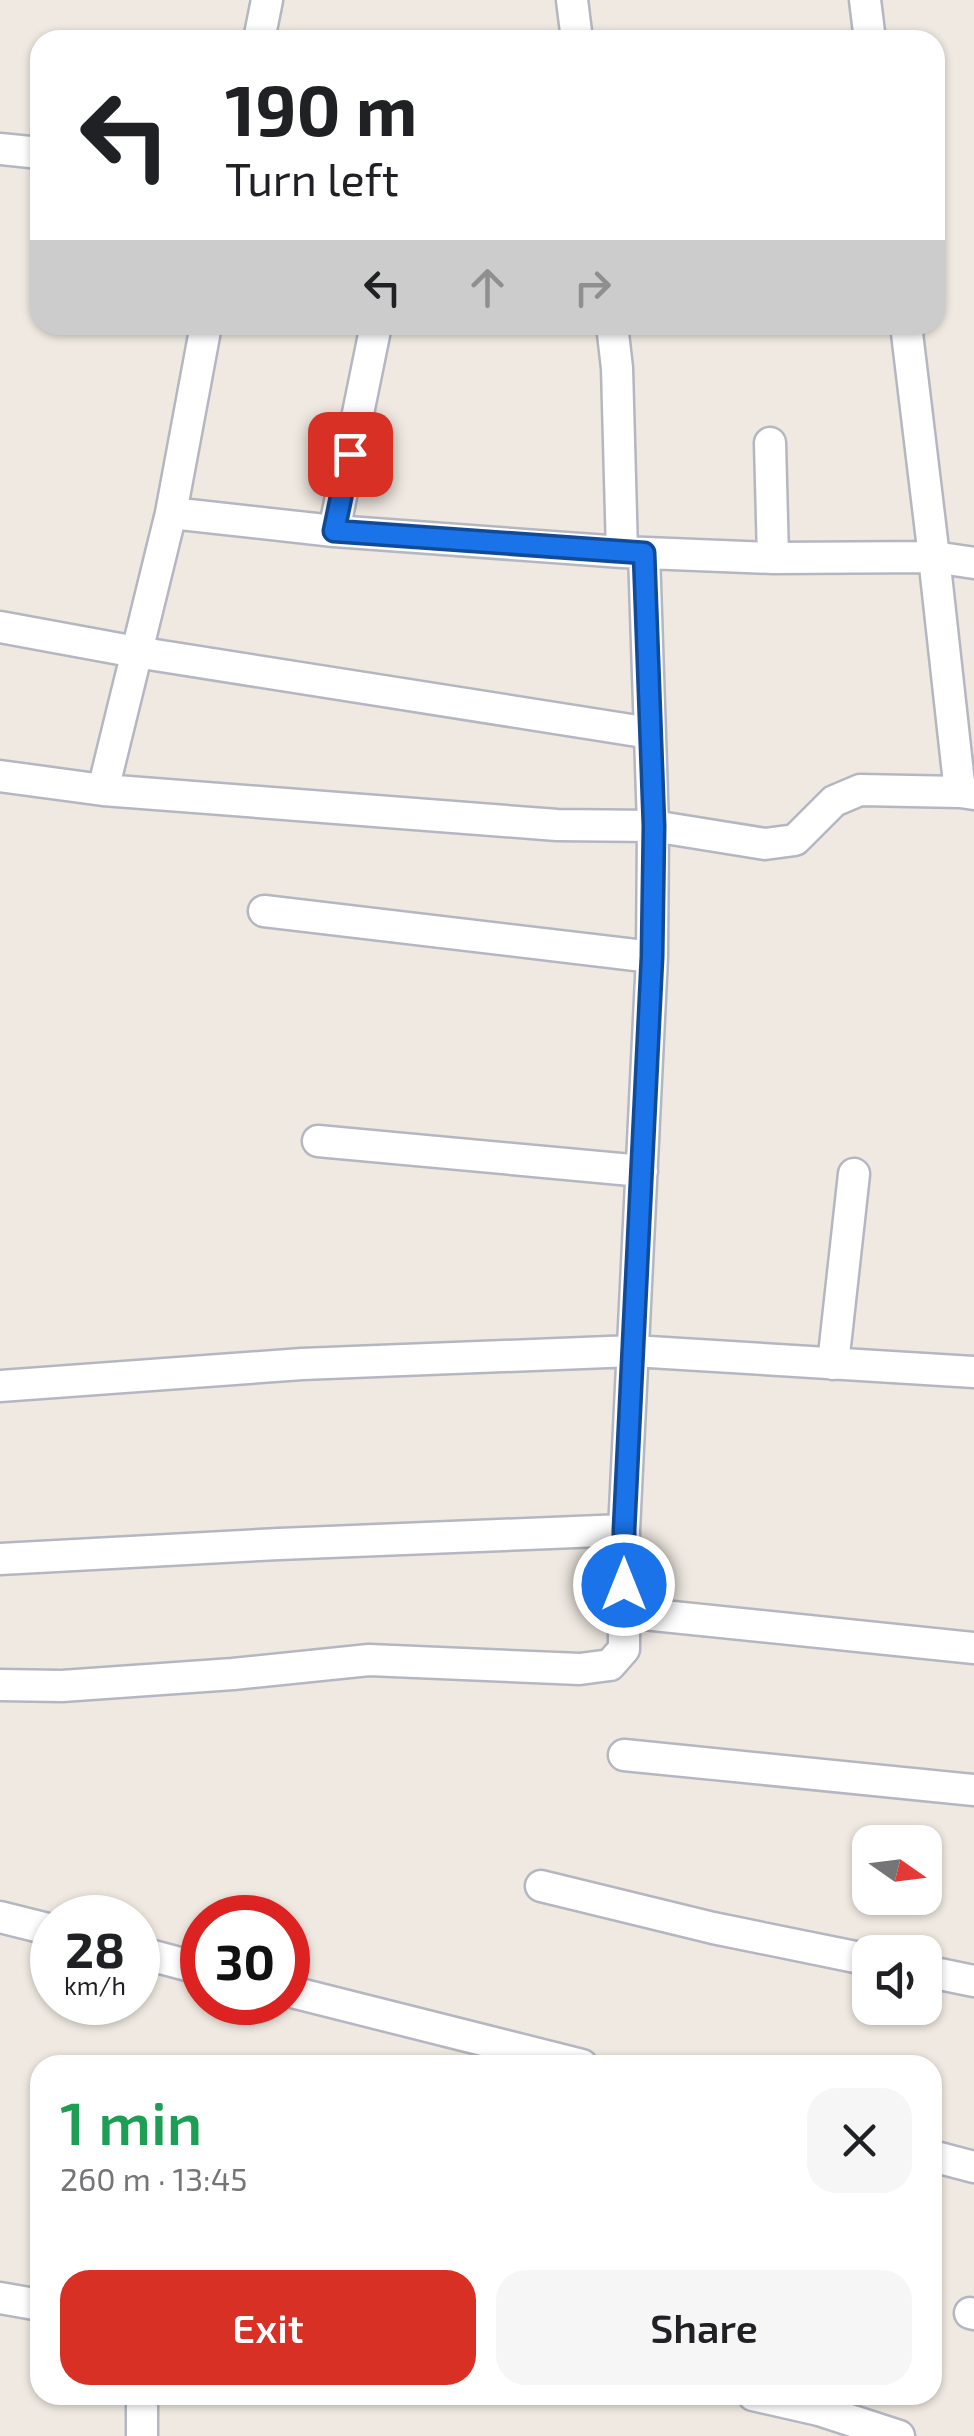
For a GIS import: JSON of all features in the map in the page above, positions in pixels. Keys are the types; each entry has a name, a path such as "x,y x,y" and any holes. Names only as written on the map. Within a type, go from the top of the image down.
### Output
{"street":[{"path":"261,30 266,0"},
{"path":"572,0 576,30"},
{"path":"865,0 869,30"},
{"path":"0,149 30,152"},
{"path":"102,790 171,513 204,335"},
{"path":"334,531 374,335"},
{"path":"0,1685 62,1686 369,1660 580,1669 610,1665 624,1649 624,1530 652,957 654,826 650,733 613,335"},
{"path":"0,776 102,790 557,825 654,826 765,844 795,840 834,802 860,790 967,792 907,335"},
{"path":"770,442 772,558"},
{"path":"171,513 334,531 633,553 772,558 934,557 974,563"},
{"path":"0,627 650,733"},
{"path":"264,912 652,957"},
{"path":"318,1141 642,1172"},
{"path":"833,1364 854,1174"},
{"path":"0,1386 302,1364 633,1351 974,1372"},
{"path":"0,1560 624,1530"},
{"path":"624,1612 974,1648"},
{"path":"624,1755 974,1790"},
{"path":"541,1886 713,1928 852,1956"},
{"path":"0,1917 30,1924"},
{"path":"942,1974 974,1981"},
{"path":"310,1997 542,2055"},
{"path":"942,2159 974,2167"},
{"path":"0,2298 30,2303"},
{"path":"142,2405 142,2436"},
{"path":"797,2405 899,2436"}],"route":[{"path":"350,454 334,531 644,553 654,826 652,957 624,1585"}]}
